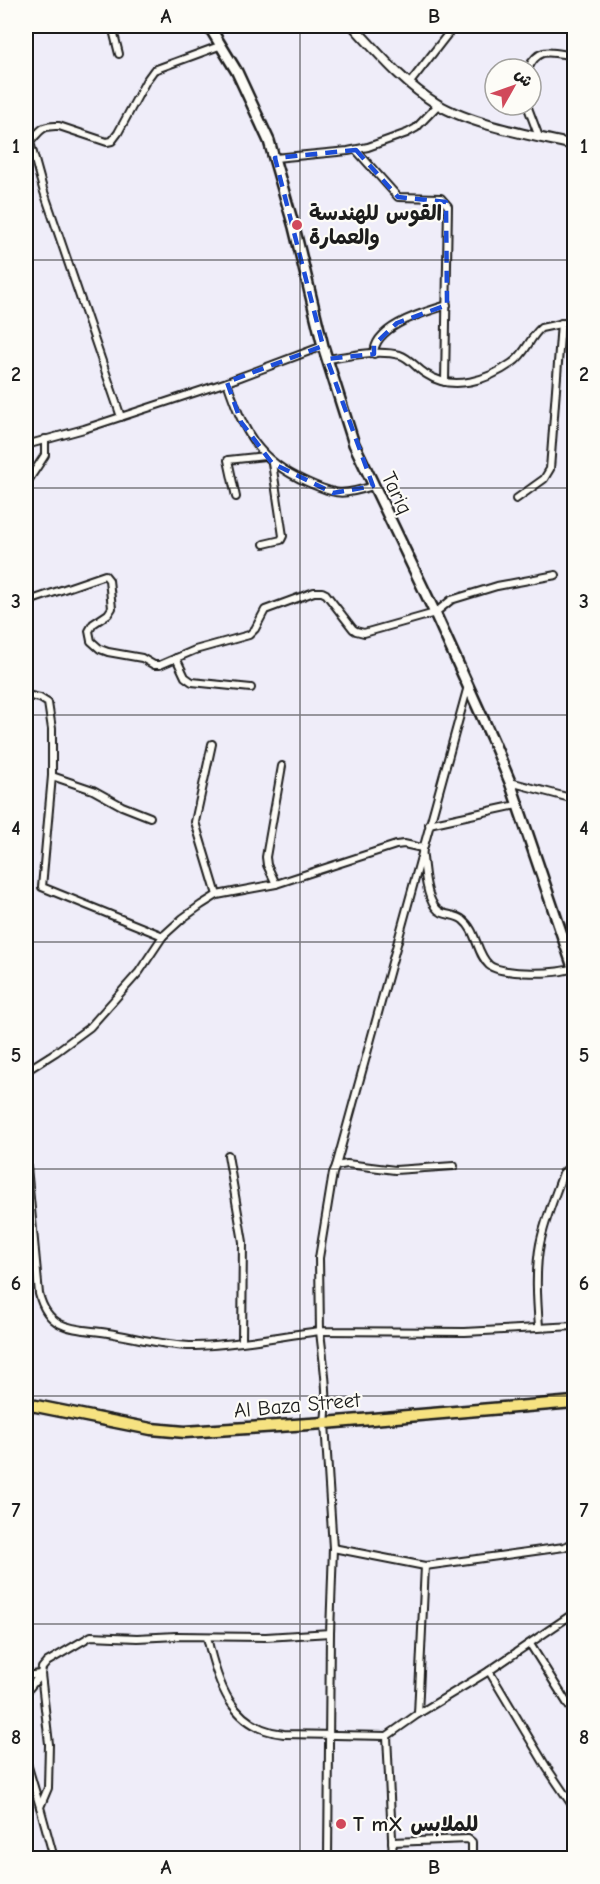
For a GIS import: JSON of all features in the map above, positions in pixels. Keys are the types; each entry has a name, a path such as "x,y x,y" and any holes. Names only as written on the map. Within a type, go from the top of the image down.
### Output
{"main road":[{"name":"Tariq","path":"209,26 222,45 254,105 275,158 323,346 354,444 468,685 510,782 574,968"},
{"name":"Al Baza Street","path":"26,1404 151,1429 185,1432 574,1402"}],"street":[{"path":"112,26 119,54"},
{"path":"353,26 409,84 438,105 465,117 574,145"},
{"path":"409,84 454,26"},
{"path":"30,142 44,127 51,126 59,126 107,142 112,141 154,70 222,45"},
{"path":"535,57 539,53 548,52 574,56"},
{"path":"275,158 357,150 416,128 438,105"},
{"path":"532,117 539,137"},
{"path":"26,134 121,417"},
{"path":"357,150 398,197 441,198 448,206 445,381"},
{"path":"374,354 376,343 397,323 447,305"},
{"path":"327,359 391,353 404,356 426,374 445,381 468,382 499,371 522,356 541,328 574,321"},
{"path":"516,499 544,479 550,469 561,323"},
{"path":"26,445 84,429 227,382 323,346"},
{"path":"227,382 242,422 272,464 299,479 333,493 351,493 373,486"},
{"path":"26,484 45,455 45,439"},
{"path":"236,497 228,460 265,456"},
{"path":"264,544 281,540 283,536 272,464"},
{"path":"26,602 105,575 109,580 112,609 90,628 94,645 108,652 142,658 154,664 164,664 195,650 249,635 255,630 265,610 314,592 326,594 352,628 360,632 376,631 435,614 451,600 497,586 556,575"},
{"path":"176,658 185,677 192,682 250,688"},
{"path":"328,1858 333,1548 325,1423 327,1410 320,1331 319,1258 336,1166 468,685"},
{"path":"26,695 40,698 48,703 52,729 52,776 42,887 163,936"},
{"path":"212,744 195,822 217,895"},
{"path":"276,884 267,865 266,857 282,766"},
{"path":"52,776 93,790 150,818"},
{"path":"510,782 574,799"},
{"path":"429,824 517,806"},
{"path":"26,1071 57,1052 90,1027 139,972 163,936 183,918 217,895 276,884 396,845 404,844 422,848"},
{"path":"422,848 426,879 433,904 443,914 463,920 488,964 499,969 528,973 574,968"},
{"path":"228,1155 243,1242 242,1341"},
{"path":"26,1156 39,1294 42,1304 53,1320 73,1330 195,1346 320,1331 465,1332 574,1326"},
{"path":"336,1166 347,1164 395,1170 454,1167"},
{"path":"539,1327 537,1301 539,1246 563,1173 567,1170 574,1170"},
{"path":"333,1548 425,1566 574,1543"},
{"path":"418,1714 425,1566"},
{"path":"207,1637 214,1668 223,1692 234,1708 259,1728 269,1732 387,1736 574,1613"},
{"path":"40,1807 48,1788 50,1744 41,1674 47,1662 91,1636 266,1637 330,1633"},
{"path":"530,1644 574,1714"},
{"path":"489,1671 547,1768 574,1808"},
{"path":"26,1676 41,1674"},
{"path":"26,1692 41,1674"},
{"path":"387,1736 393,1858"},
{"path":"26,1760 54,1858"},
{"path":"393,1842 468,1839 472,1842 472,1858"}],"highlighted area":[{"path":"356,150 398,197 446,202 447,305 397,323 374,345 374,354 327,359 373,486 333,493 272,463 241,422 227,382 323,346 275,158"}],"place":[{"name":"القوس للهندسة والعمارة","path":"297,225"},
{"name":"T mX للملابس","path":"341,1824"}]}
